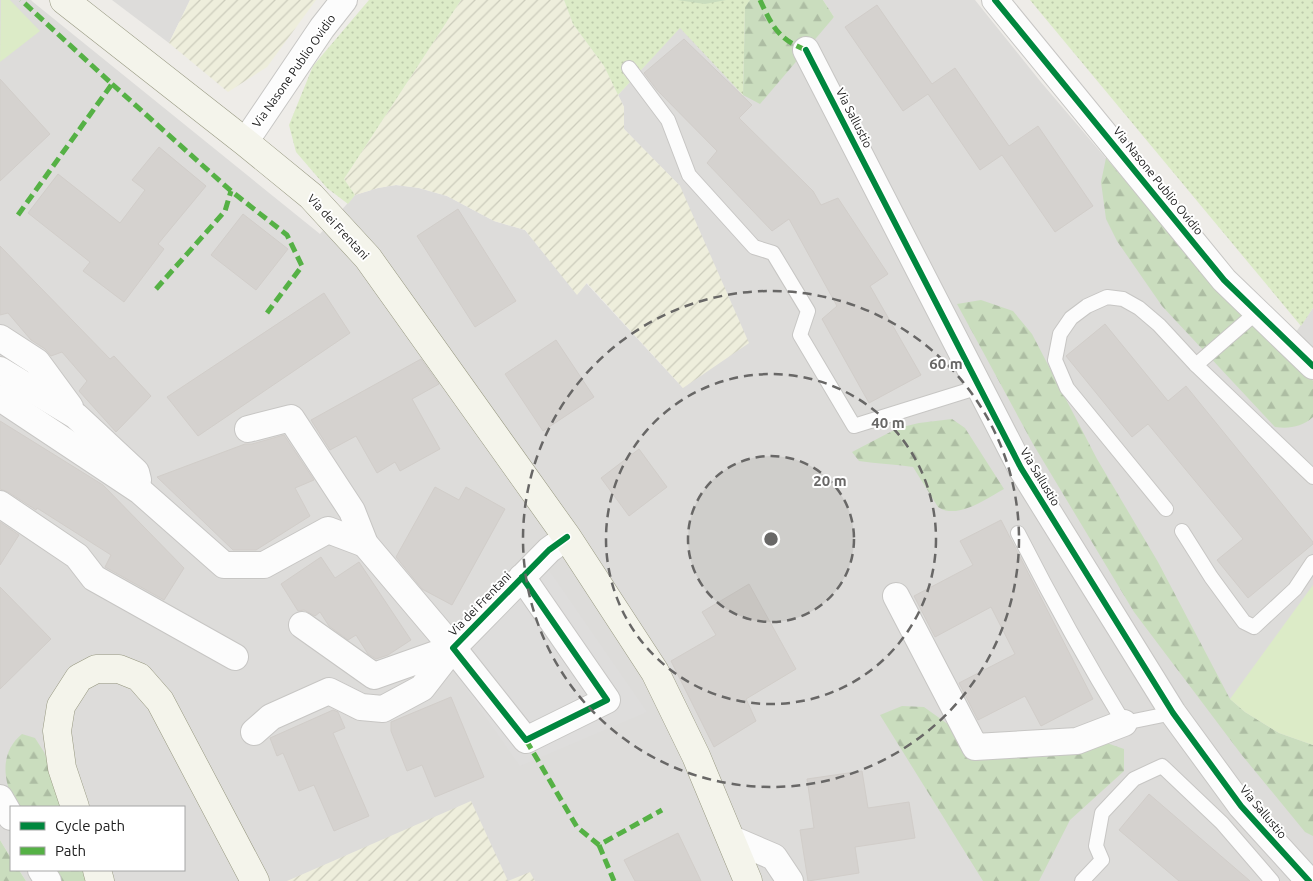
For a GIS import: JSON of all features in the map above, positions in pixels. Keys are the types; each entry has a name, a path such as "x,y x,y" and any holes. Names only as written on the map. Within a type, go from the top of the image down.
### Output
{"main road":[{"name":"Via dei Frentani","path":"64,0 245,142 310,196 368,258 567,538 655,672 696,756 748,881"},
{"path":"75,806 62,768 57,731 61,706 79,678 96,669 119,669 139,677 160,701 255,881"}],"street":[{"name":"Via Nasone Publio Ovidio","path":"245,142 322,28 344,0"},
{"name":"Via Nasone Publio Ovidio","path":"995,0 1224,280 1313,366"},
{"name":"Via Sallustio","path":"806,50 1021,468 1232,815 1309,881"},
{"name":"Via dei Frentani","path":"0,338 37,362 76,416 136,472 140,491"},
{"name":"Via dei Frentani","path":"0,370 76,416"},
{"name":"Via dei Frentani","path":"0,398 140,491 224,565 264,565 328,530 365,544"},
{"name":"Via dei Frentani","path":"248,429 290,418 352,511 365,544 526,740 607,700 522,577"},
{"path":"0,504 77,556 94,578 235,657"},
{"name":"Via dei Frentani","path":"254,732 271,717 329,691 360,707 383,709 422,688 452,648 549,550 567,538"},
{"path":"896,596 976,747 1077,741 1124,723"},
{"name":"Via dei Frentani","path":"302,625 374,676 452,648"},
{"path":"0,798 10,815"},
{"path":"732,839 774,857 790,881"}],"lane":[{"path":"629,68 668,120 689,175 754,248 773,252 808,311 800,335 854,426 979,387"},
{"path":"1166,509 1067,388 1055,360 1060,334 1071,318 1087,306 1107,297 1123,299 1139,308 1159,325 1196,365 1313,478"},
{"path":"1196,365 1257,312"},
{"path":"1182,531 1211,577 1244,622 1254,627 1295,589 1313,562"},
{"path":"1018,533 1096,678 1124,723 1172,714"},
{"path":"1082,881 1102,860 1096,846 1102,813 1134,779 1162,766 1232,815 1272,881"}],"shaded area":[{"path":"0,0 31,0 320,234 355,195 396,185 419,188 447,196 494,221 525,230 577,294 586,283 683,388 680,186 624,129 624,107 618,95 680,27 743,95 834,17 823,0 975,0 1040,81 1145,204 1281,353 1313,308 1313,881 26,881 20,871 185,871 185,806 10,806 10,856 0,840"},
{"path":"112,0 190,0 169,43"},
{"path":"546,566 647,712 520,766 452,669"}],"green space":[{"path":"1,0 10,0 40,31 0,62"},
{"path":"190,0 316,0 267,67 228,92 169,43"},
{"path":"369,0 461,0 344,179 355,195 348,204 327,188 296,152 289,125 313,66"},
{"path":"461,0 564,0 573,24 604,66 624,107 624,129 680,186 749,343 683,388 587,283 577,295 525,230 494,221 447,196 419,188 396,185 355,195 344,179"},
{"path":"564,0 750,0 745,8 743,95 680,28 618,95 604,66 573,24"},
{"path":"677,0 726,0 705,4"},
{"path":"750,0 823,0 834,17 760,104 743,95 745,7"},
{"path":"1030,0 1313,0 1313,308 1301,326"},
{"path":"1106,158 1145,204 1295,358 1313,381 1313,417 1295,426 1275,427 1162,306 1117,241 1106,219 1101,182"},
{"path":"981,300 1013,311 1032,334 1097,459 1158,562 1230,699 1245,712 1279,733 1313,745 1313,836 1305,832 1241,754 1134,612 1033,444 957,304"},
{"path":"952,419 965,428 1004,489 980,503 962,510 946,510 938,507 913,467 859,461 852,452 898,428"},
{"path":"1313,585 1313,745 1279,733 1245,712 1230,699"},
{"path":"902,706 924,707 988,753 1045,757 1104,742 1124,749 1124,771 1070,820 1039,881 983,881 880,715"},
{"path":"22,734 35,738 44,752 64,806 16,806 11,797 6,776 7,758 15,741"},
{"path":"471,801 508,881 287,881"},
{"path":"0,840 10,856 10,871 20,871 26,881 0,881"},
{"path":"48,871 87,871 91,881 53,881"},
{"path":"530,872 535,881 508,881"}],"building":[{"path":"877,5 932,84 955,68 1009,146 1038,126 1093,206 1055,232 1002,155 980,170 928,94 903,111 845,27"},
{"path":"684,39 752,105 739,118 813,191 821,205 838,198 888,274 870,286 921,375 869,403 822,319 837,306 789,219 772,231 707,163 717,151 657,90 644,73"},
{"path":"0,79 50,134 0,181"},
{"path":"159,147 206,186 158,244 164,249 124,302 83,271 90,262 28,213 58,174 120,223 145,190 132,180"},
{"path":"458,209 516,301 475,327 417,236"},
{"path":"243,214 288,249 256,290 211,255"},
{"path":"0,246 110,359 114,356 151,396 116,432 79,391 87,381 62,352 51,356 45,349 31,340 8,313 0,315"},
{"path":"324,293 350,333 198,436 167,397"},
{"path":"1105,324 1168,401 1186,386 1313,542 1313,544 1248,598 1217,560 1243,539 1148,424 1132,437 1066,356"},
{"path":"556,340 594,397 543,431 505,374"},
{"path":"421,359 439,384 412,399 440,449 400,471 395,462 377,473 356,436 330,450 311,420"},
{"path":"0,421 103,485 184,568 164,600 105,567 111,555 37,508 36,510 0,489"},
{"path":"284,435 314,480 295,488 310,516 256,550 233,550 157,477 245,444 252,444"},
{"path":"639,449 667,487 629,516 601,478"},
{"path":"435,487 459,500 466,487 505,509 452,605 422,589 396,557"},
{"path":"1001,520 1093,699 1041,726 1025,696 978,720 959,683 1015,654 991,607 935,637 914,596 973,565 960,541"},
{"path":"0,522 19,535 0,565"},
{"path":"321,557 335,578 359,562 411,640 388,655 376,659 368,654 356,635 348,640 329,626 320,612 315,616 304,610 298,611 281,584"},
{"path":"749,584 796,669 746,699 756,721 714,747 671,661 716,635 702,612"},
{"path":"0,587 51,639 0,689"},
{"path":"451,697 484,777 435,797 422,765 407,771 391,731 391,722"},
{"path":"333,710 338,712 345,728 333,733 369,816 334,831 314,785 299,791 283,753 277,756 270,738"},
{"path":"862,771 868,808 909,802 915,838 855,847 859,873 808,881 800,830 814,828 807,779"},
{"path":"1149,794 1250,881 1179,881 1119,830"},
{"path":"678,833 701,881 635,881 624,860"}],"marked path":[{"path":"18,215 112,84 21,0"},
{"path":"760,0 777,31 796,46 806,50"},
{"path":"112,84 231,191 287,235 302,266 267,313"},
{"path":"156,289 225,211 231,191"},
{"path":"526,740 577,827 599,845 662,810"},
{"path":"599,845 614,881"}],"cycle path":[{"path":"995,0 1224,280 1313,366"},
{"path":"806,50 1021,468 1173,713 1241,806 1309,881"},
{"path":"522,577 607,700 526,740 453,648 549,550 567,537"}]}
